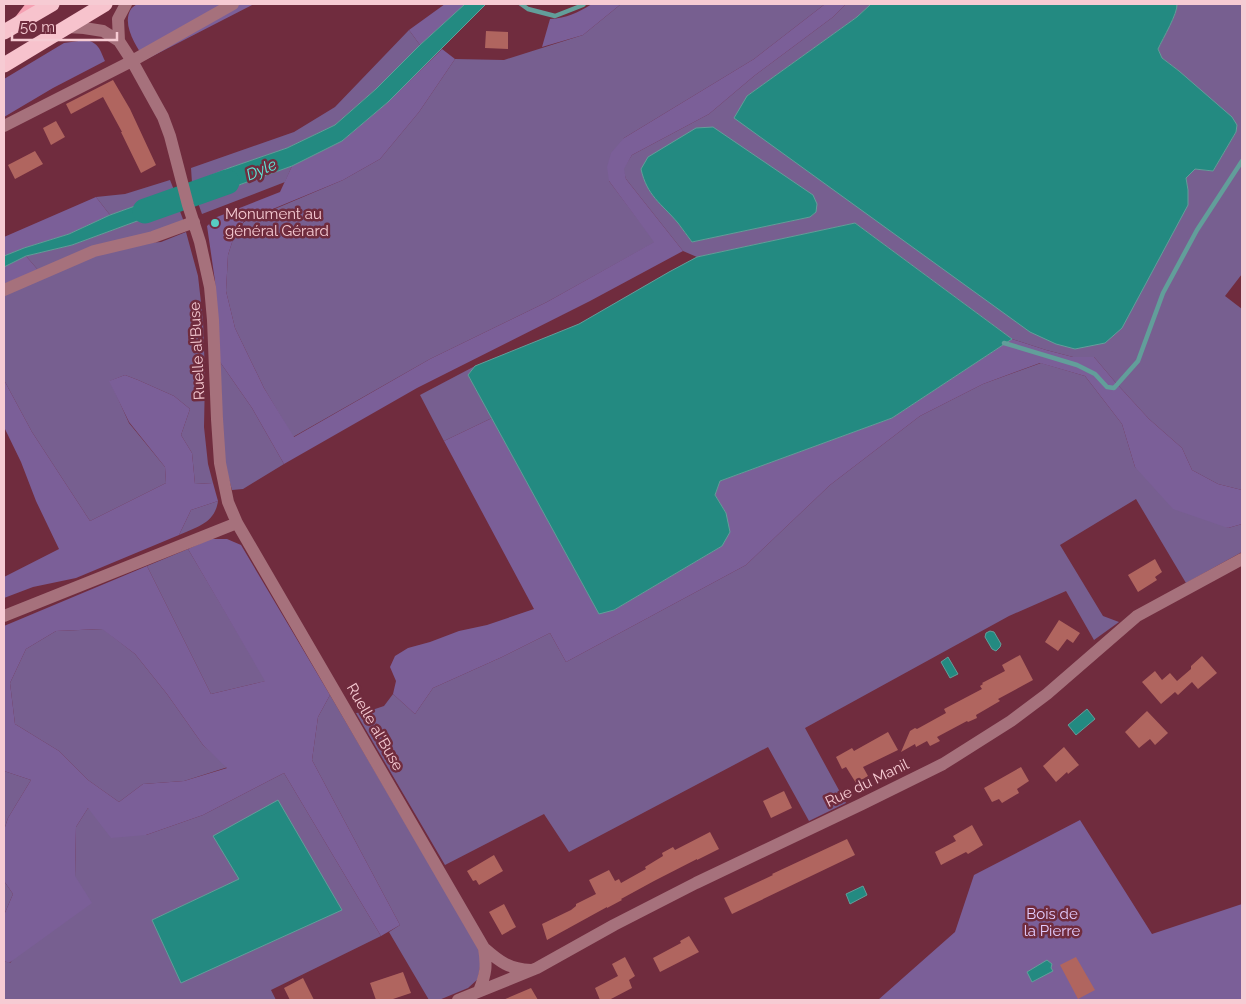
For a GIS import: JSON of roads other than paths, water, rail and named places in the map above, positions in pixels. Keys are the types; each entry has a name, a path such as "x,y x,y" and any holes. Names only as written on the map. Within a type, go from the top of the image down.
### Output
{"highway":[{"path":"4,32 52,4"},
{"path":"4,65 105,4"}],"main road":[{"path":"18,24 33,4"}],"street":[{"path":"119,41 118,19 126,4"},
{"path":"4,126 132,61 233,4"},
{"path":"67,27 103,31 119,41"},
{"name":"Ruelle al'Buse","path":"119,41 163,117 206,264 212,312 216,419 220,463 228,502 237,523 484,948 505,964 531,970"},
{"path":"4,290 94,251 153,237 194,222"},
{"path":"4,616 237,523"},
{"name":"Rue du Manil","path":"458,1000 531,970 696,883 942,764 1011,721 1047,694 1137,616 1242,560"},
{"name":"Ruelle al'Buse","path":"479,991 486,969 484,948"}],"water":[{"path":"465,4 486,4 388,102 342,141 292,166 197,200 192,183 287,148 335,125 376,89"},
{"path":"871,4 1177,4 1173,19 1158,49 1162,58 1232,117 1237,125 1236,132 1213,171 1195,169 1186,178 1188,205 1122,328 1105,343 1075,349 1056,344 1030,332 734,118 747,96 857,17"},
{"path":"713,127 813,195 817,204 816,212 810,217 692,242 678,223 655,199 647,186 641,169 648,157 696,128"},
{"path":"174,190 178,206 72,245 26,256 4,267 4,256 69,234 110,215"},
{"path":"855,223 1012,339 892,418 720,481 715,495 726,513 730,532 722,546 614,610 599,614 468,375 475,366 579,324 697,257"},
{"path":"994,632 1001,644 996,651 992,649 985,637 986,633"},
{"path":"948,657 958,674 950,678 941,662"},
{"path":"1087,709 1095,719 1076,735 1068,725"},
{"path":"278,800 342,910 181,983 152,920 239,879 213,836"},
{"path":"863,886 867,895 850,904 846,894"},
{"path":"1047,960 1052,964 1051,968 1053,971 1032,982 1027,972"}],"waterway":[{"path":"521,4 528,9 555,16 584,4"},
{"path":"1004,343 1077,365 1095,374 1107,387 1114,388 1138,361 1163,293 1197,230 1242,161"},
{"name":"Dyle","path":"145,211 227,182"}],"place":[{"name":"Monument au général Gérard","path":"215,223"}],"park label":[{"name":"Bois de la Pierre","path":"1052,922"}]}
